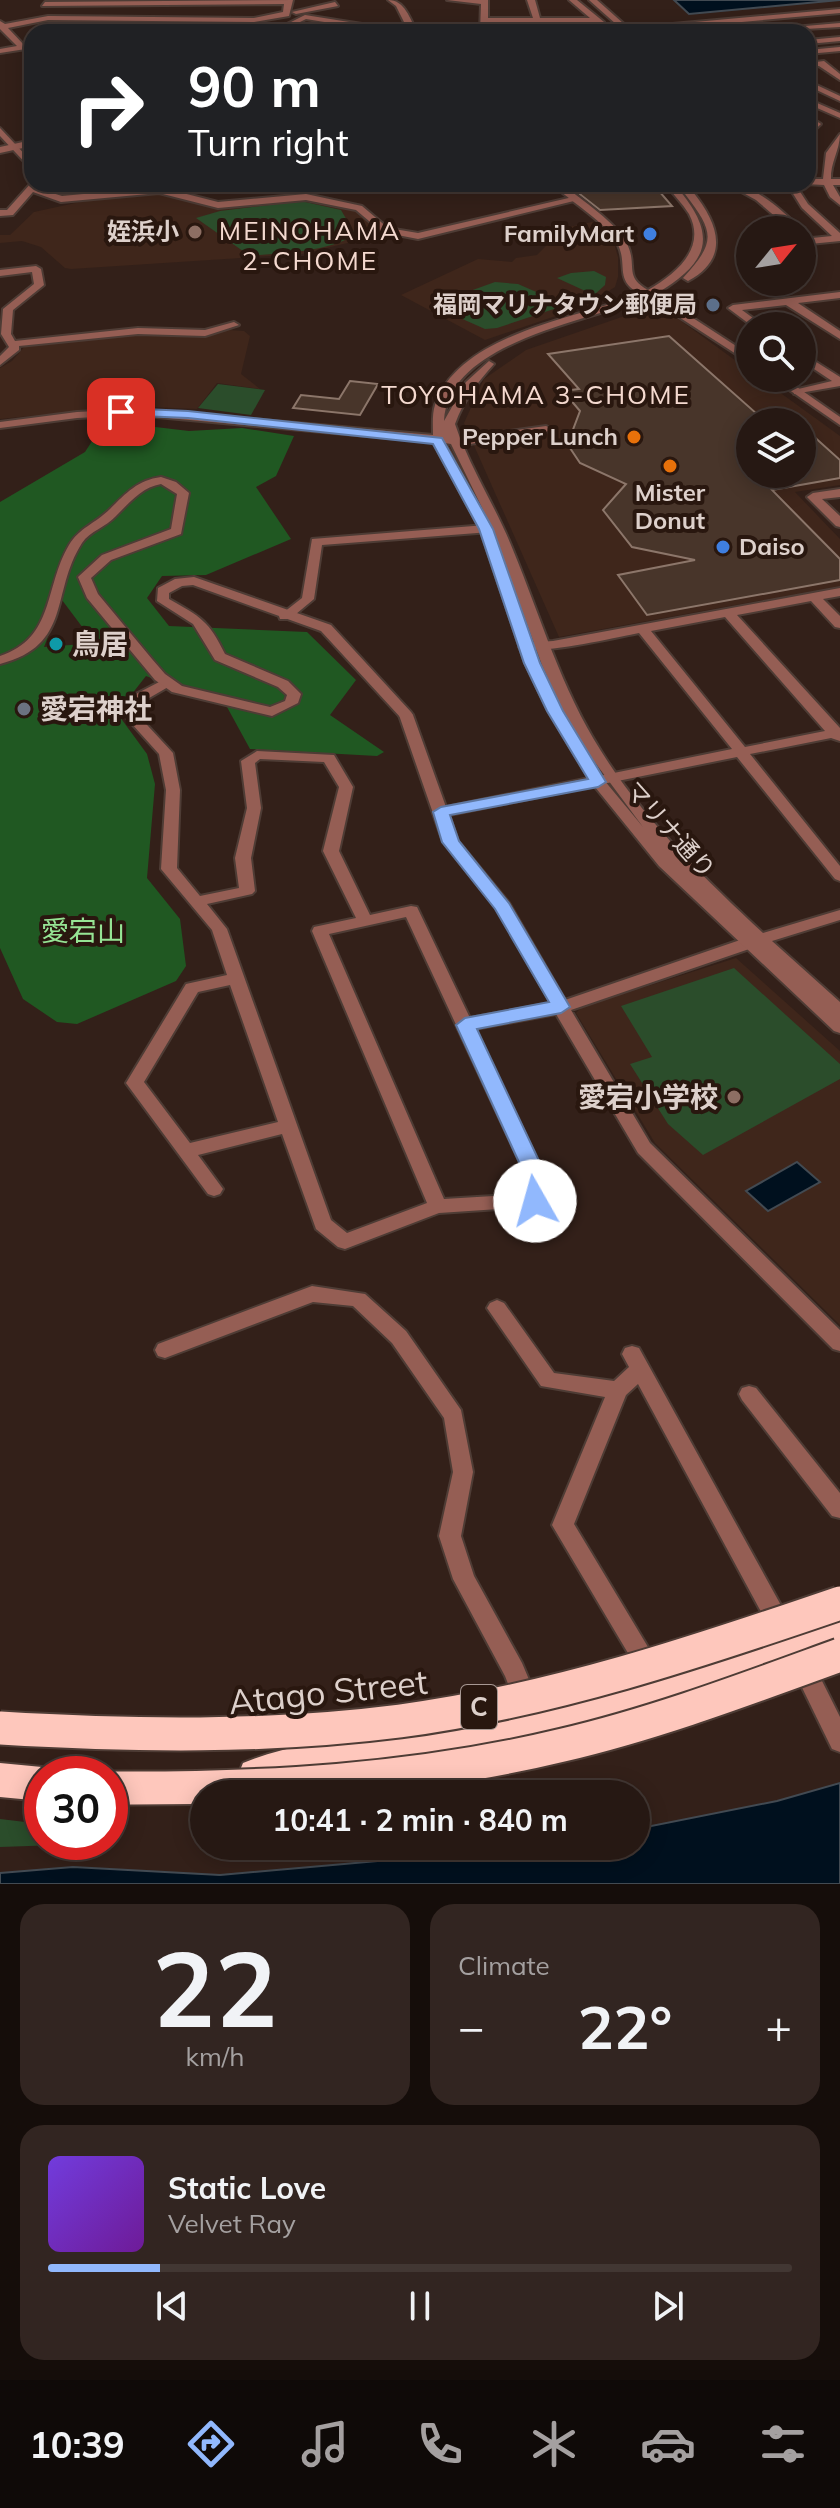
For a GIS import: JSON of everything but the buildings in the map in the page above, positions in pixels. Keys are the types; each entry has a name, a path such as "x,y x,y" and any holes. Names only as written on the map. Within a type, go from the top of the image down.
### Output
{"highway":[{"name":"C","path":"0,1727 105,1735 189,1736 313,1731 459,1712 670,1657 840,1604"},
{"name":"C","path":"236,1780 335,1756 472,1738 547,1721 688,1684 840,1637"},
{"name":"C","path":"128,1788 255,1788 398,1775 478,1763 627,1728 840,1656"},
{"path":"0,1782 24,1784"}],"street":[{"path":"392,0 399,5 409,24"},
{"path":"451,0 485,1 484,24"},
{"path":"531,0 537,20"},
{"path":"573,0 603,24"},
{"path":"585,0 615,24"},
{"path":"593,0 617,24"},
{"path":"130,19 138,1"},
{"path":"48,18 45,2 288,1 286,14"},
{"path":"84,24 91,2"},
{"path":"1,26 48,18 254,20 335,4"},
{"path":"712,24 840,11"},
{"path":"291,24 305,17 347,24"},
{"path":"766,18 774,24"},
{"path":"154,24 155,20"},
{"path":"484,20 598,20"},
{"path":"816,28 840,25"},
{"path":"1,26 24,44"},
{"path":"816,41 840,39"},
{"path":"0,51 24,47"},
{"path":"816,51 840,49"},
{"path":"816,64 821,63 840,78"},
{"path":"816,87 840,99"},
{"path":"816,91 821,90"},
{"path":"816,105 840,116"},
{"path":"0,131 24,156"},
{"path":"840,137 829,152 826,182 828,192 840,202"},
{"path":"0,150 24,145"},
{"path":"816,182 840,182"},
{"path":"0,213 10,213 28,192"},
{"path":"46,192 61,199 137,192"},
{"path":"167,192 218,205 306,197 359,208 385,230 418,236 573,200"},
{"path":"565,192 614,232 624,247 628,277 633,286 658,296 736,344"},
{"name":"マリナ通り","path":"675,192 695,217 700,232 699,247 658,296 531,333 479,358 454,378 440,400 435,424 438,441 486,529 555,711 664,863 840,1011"},
{"name":"マリナ通り","path":"533,647 499,530 449,424 457,401 470,380 492,361 541,338 658,296 692,275 713,248 714,232 708,214 687,192"},
{"path":"747,192 780,216"},
{"path":"796,192 816,216"},
{"path":"816,216 840,238 816,240"},
{"path":"0,273 36,269 39,285 8,309 6,334 15,348 0,362"},
{"path":"739,312 733,308 840,295"},
{"path":"658,296 736,350"},
{"path":"788,301 840,336"},
{"path":"13,344 138,331 205,333 234,325"},
{"path":"816,366 840,382"},
{"path":"816,388 840,382"},
{"path":"801,392 840,420"},
{"path":"0,425 77,415 135,412 455,442 546,429"},
{"path":"0,660 25,652 40,638 81,536 106,520 137,487 165,483 177,486 183,493 177,531 166,538 109,554 84,577 92,595 168,683 177,689 260,711 282,710 291,703 294,694 283,684 220,657 198,621 163,601 163,591 194,581 285,616 326,628 406,715 451,842 503,907 644,1148 840,1343"},
{"path":"840,493 813,497 840,523"},
{"path":"285,616 308,599 316,542 486,529"},
{"path":"533,647 840,592"},
{"path":"814,597 840,624"},
{"path":"728,613 838,735"},
{"path":"643,629 840,876"},
{"path":"168,683 139,698 129,713 166,753 173,790 169,869 219,929 323,1224 345,1242 438,1206 535,1201 539,1184 411,911 320,931 438,1206"},
{"path":"441,812 838,735"},
{"path":"198,901 247,891 243,858 254,808 248,761 257,755 329,758 346,787 331,851 365,921"},
{"path":"465,1025 561,1007 840,915"},
{"name":"マリナ通り","path":"754,941 840,1027"},
{"path":"214,1189 135,1083 192,988 236,978"},
{"path":"186,1151 288,1126"},
{"path":"165,1350 312,1294 358,1299 399,1337 454,1416 463,1472 450,1536 464,1579 514,1671 526,1701"},
{"path":"497,1308 548,1380 618,1390"},
{"path":"650,1668 563,1525 618,1390 636,1361 780,1625"},
{"path":"749,1394 840,1509"},
{"name":"Atago Street","path":"0,1727 80,1735 207,1738 342,1727 526,1701 650,1668 840,1604"},
{"path":"361,1780 454,1768 542,1750 654,1720 840,1656"},
{"path":"804,1669 840,1741"},
{"path":"128,1788 190,1788"}],"shaded area":[{"name":"姪浜小","path":"157,192 209,206 306,198 355,210 378,230 376,236 302,254 71,269 65,268 41,247 22,241 0,243 0,235 10,235 34,212 112,195"},
{"path":"592,222 613,240 618,257 618,277 615,287 585,306 485,340 401,295 478,259 512,262 516,258 537,255 555,237 551,231"},
{"path":"642,310 670,313 736,361 736,392 779,392 801,408 736,408 736,488 816,488 816,419 840,436 840,485 795,492 840,539 840,586 559,637 464,423 484,379 526,350"},
{"path":"228,330 244,331 250,336 241,374 260,389 217,383 197,409 127,406 0,419 0,368 12,361 26,345 148,334 210,336"},
{"name":"愛宕小学校","path":"736,958 840,1051 840,1325 655,1143 576,1013 582,1007"}],"green space":[{"path":"301,201 341,210 355,234 319,248 250,256 196,218 220,211"},
{"path":"594,271 606,277 605,285 594,295 557,278 571,273"},
{"path":"495,282 518,284 566,305 497,328 485,329 431,305"},
{"path":"218,384 265,390 251,415 198,408"},
{"name":"愛宕山","path":"105,421 189,431 242,428 294,436 276,476 256,487 291,539 206,575 162,576 147,598 169,626 307,632 356,680 330,715 384,752 377,756 250,749 227,707 146,676 117,713 147,754 155,784 147,878 180,919 186,966 176,981 77,1024 57,1022 23,999 0,948 0,502 85,452","holes":["62,600 83,628 83,644 44,647"]},
{"path":"734,968 840,1064 840,1079 703,1155 668,1124 630,1064 652,1057 621,1006"},
{"path":"0,1819 24,1822 24,1846 0,1847"}],"water":[{"path":"674,0 840,0 689,14"},
{"path":"797,1162 820,1182 768,1211 746,1191"},
{"path":"840,1783 840,1884 0,1884 0,1873 73,1867 220,1875 389,1860 650,1860 650,1826 777,1801"}],"place":[{"name":"姪浜小","path":"195,232"},
{"name":"FamilyMart","path":"650,234"},
{"name":"福岡マリナタウン郵便局","path":"713,305"},
{"name":"Pepper Lunch","path":"634,437"},
{"name":"Mister Donut","path":"670,466"},
{"name":"Daiso","path":"723,547"},
{"name":"鳥居","path":"56,644"},
{"name":"愛宕神社","path":"24,709"},
{"name":"愛宕小学校","path":"734,1097"}],"district":[{"name":"MEINOHAMA 2-CHOME","path":"310,246"},
{"name":"TOYOHAMA 3-CHOME","path":"536,395"}],"route":[{"path":"121,412 188,415 438,441 486,529 532,663 555,711 598,782 441,812 451,842 503,907 561,1007 465,1025 539,1184 535,1201"}]}
